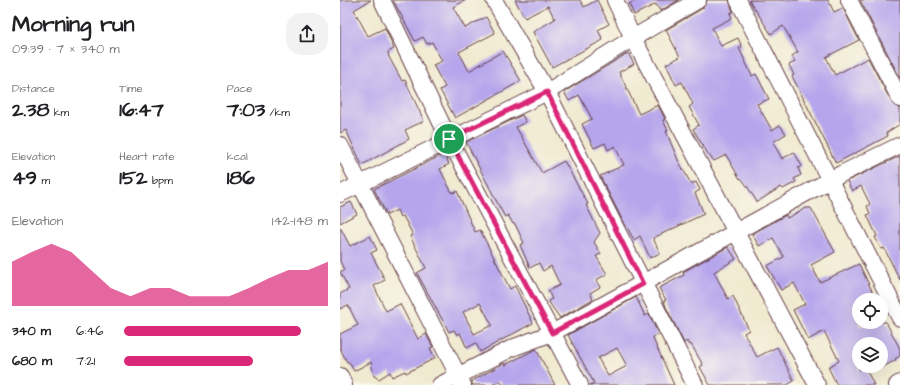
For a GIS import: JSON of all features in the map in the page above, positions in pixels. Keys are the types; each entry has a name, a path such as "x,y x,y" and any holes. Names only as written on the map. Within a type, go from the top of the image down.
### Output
{"street":[{"path":"382,0 449,139 580,385"},
{"path":"494,0 547,92 695,385"},
{"path":"615,0 633,38 817,385"},
{"path":"340,194 547,92 633,38 698,0"},
{"path":"738,0 900,318"},
{"path":"849,0 900,99"},
{"path":"340,145 460,381"},
{"path":"440,385 460,381 512,348 552,333 830,181 900,145"},
{"path":"340,376 344,385"}],"building":[{"path":"340,0 371,0 354,10 368,36 385,28 394,49 388,52 389,57 402,81 405,80 424,121 405,130 409,139 362,165 346,130 340,133"},
{"path":"393,0 466,0 453,7 465,28 486,17 495,33 459,52 469,71 503,51 521,81 455,118 440,90 445,87 433,65 442,61 432,42 427,44 423,37 415,41"},
{"path":"515,0 580,0 584,7 597,0 609,24 598,30 603,40 552,67 533,32 555,19 548,6 525,18"},
{"path":"637,0 679,0 660,11 656,4 634,15 629,4"},
{"path":"707,0 729,0 733,12 730,13 732,18 712,28 721,46 738,38 742,47 739,48 752,76 756,74 769,99 757,104 772,130 780,125 786,134 773,142 782,159 794,152 802,166 798,168 801,175 794,179 796,182 783,189 781,187 757,202 747,186 741,178 740,179 726,155 714,161 708,154 693,129 699,125 689,107 693,104 682,82 676,85 666,64 680,57 666,30 703,8"},
{"path":"749,0 828,0 834,12 843,8 859,40 826,57 835,75 868,58 892,103 900,108 900,124 886,133 888,136 836,163 792,76 794,75 789,65 795,62 792,56 798,52 783,26 771,34"},
{"path":"860,0 900,0 900,78"},
{"path":"628,53 634,64 619,72 639,114 658,105 665,119 663,120 668,131 666,131 678,160 691,184 696,182 700,190 695,193 704,214 653,238 660,253 650,258 640,236 634,240 600,176 624,165 615,146 608,150 605,143 594,148 582,124 592,119 579,95 569,101 564,92"},
{"path":"522,115 526,122 516,127 542,173 564,161 588,204 586,205 600,233 594,242 601,254 596,256 607,274 596,280 600,287 590,293 593,299 560,318 548,301 552,299 548,291 560,285 551,266 543,271 539,263 530,268 520,245 524,243 515,224 513,224 508,215 505,217 466,142"},
{"path":"444,154 449,164 440,169 452,193 457,191 475,232 480,230 510,289 515,286 533,323 480,352 476,343 467,348 460,333 457,335 454,330 449,332 417,273 426,268 410,236 413,235 403,216 400,217 397,210 387,215 374,189","holes":["480,303 492,325 474,334 463,312"]},
{"path":"900,156 900,280 884,248 881,249 875,237 877,236 867,215 870,214 867,206 870,204 861,186 852,191 847,181"},
{"path":"351,202 357,214 340,223 340,207"},
{"path":"806,208 811,208 835,252 811,265 820,282 859,264 873,293 852,293 852,329 888,329 888,326 900,349 900,356 888,364 888,337 852,337 852,373 868,373 874,385 837,385 828,367 839,361 824,331 808,340 793,310 805,304 794,283 781,290 767,266 784,257 773,238 759,246 752,234 786,215 787,218"},
{"path":"340,227 350,246 370,236 377,250 371,253 385,280 374,286 386,311 400,304 418,339 426,334 433,347 430,348 435,358 406,373 405,371 392,377 390,372 379,379 374,376 371,362 354,371 349,362 347,362 340,348 340,334 358,325 348,305 340,309 340,294 349,289 340,272 344,270 340,261"},
{"path":"728,247 736,259 714,272 728,299 733,296 749,330 744,333 757,357 777,347 794,381 787,385 710,385 700,367 703,365 691,344 689,345 687,341 684,343 666,307 664,301 666,300 659,288 684,275 683,272"},
{"path":"636,297 645,316 649,314 658,334 653,337 654,341 674,385 590,385 594,383 568,335","holes":["617,348 627,366 608,376 598,358"]},
{"path":"536,349 555,385 503,385 500,381 492,385 472,385 472,381 504,363 505,365"}],"route":[{"path":"547,92 643,284 552,333 449,139 547,92"}]}
